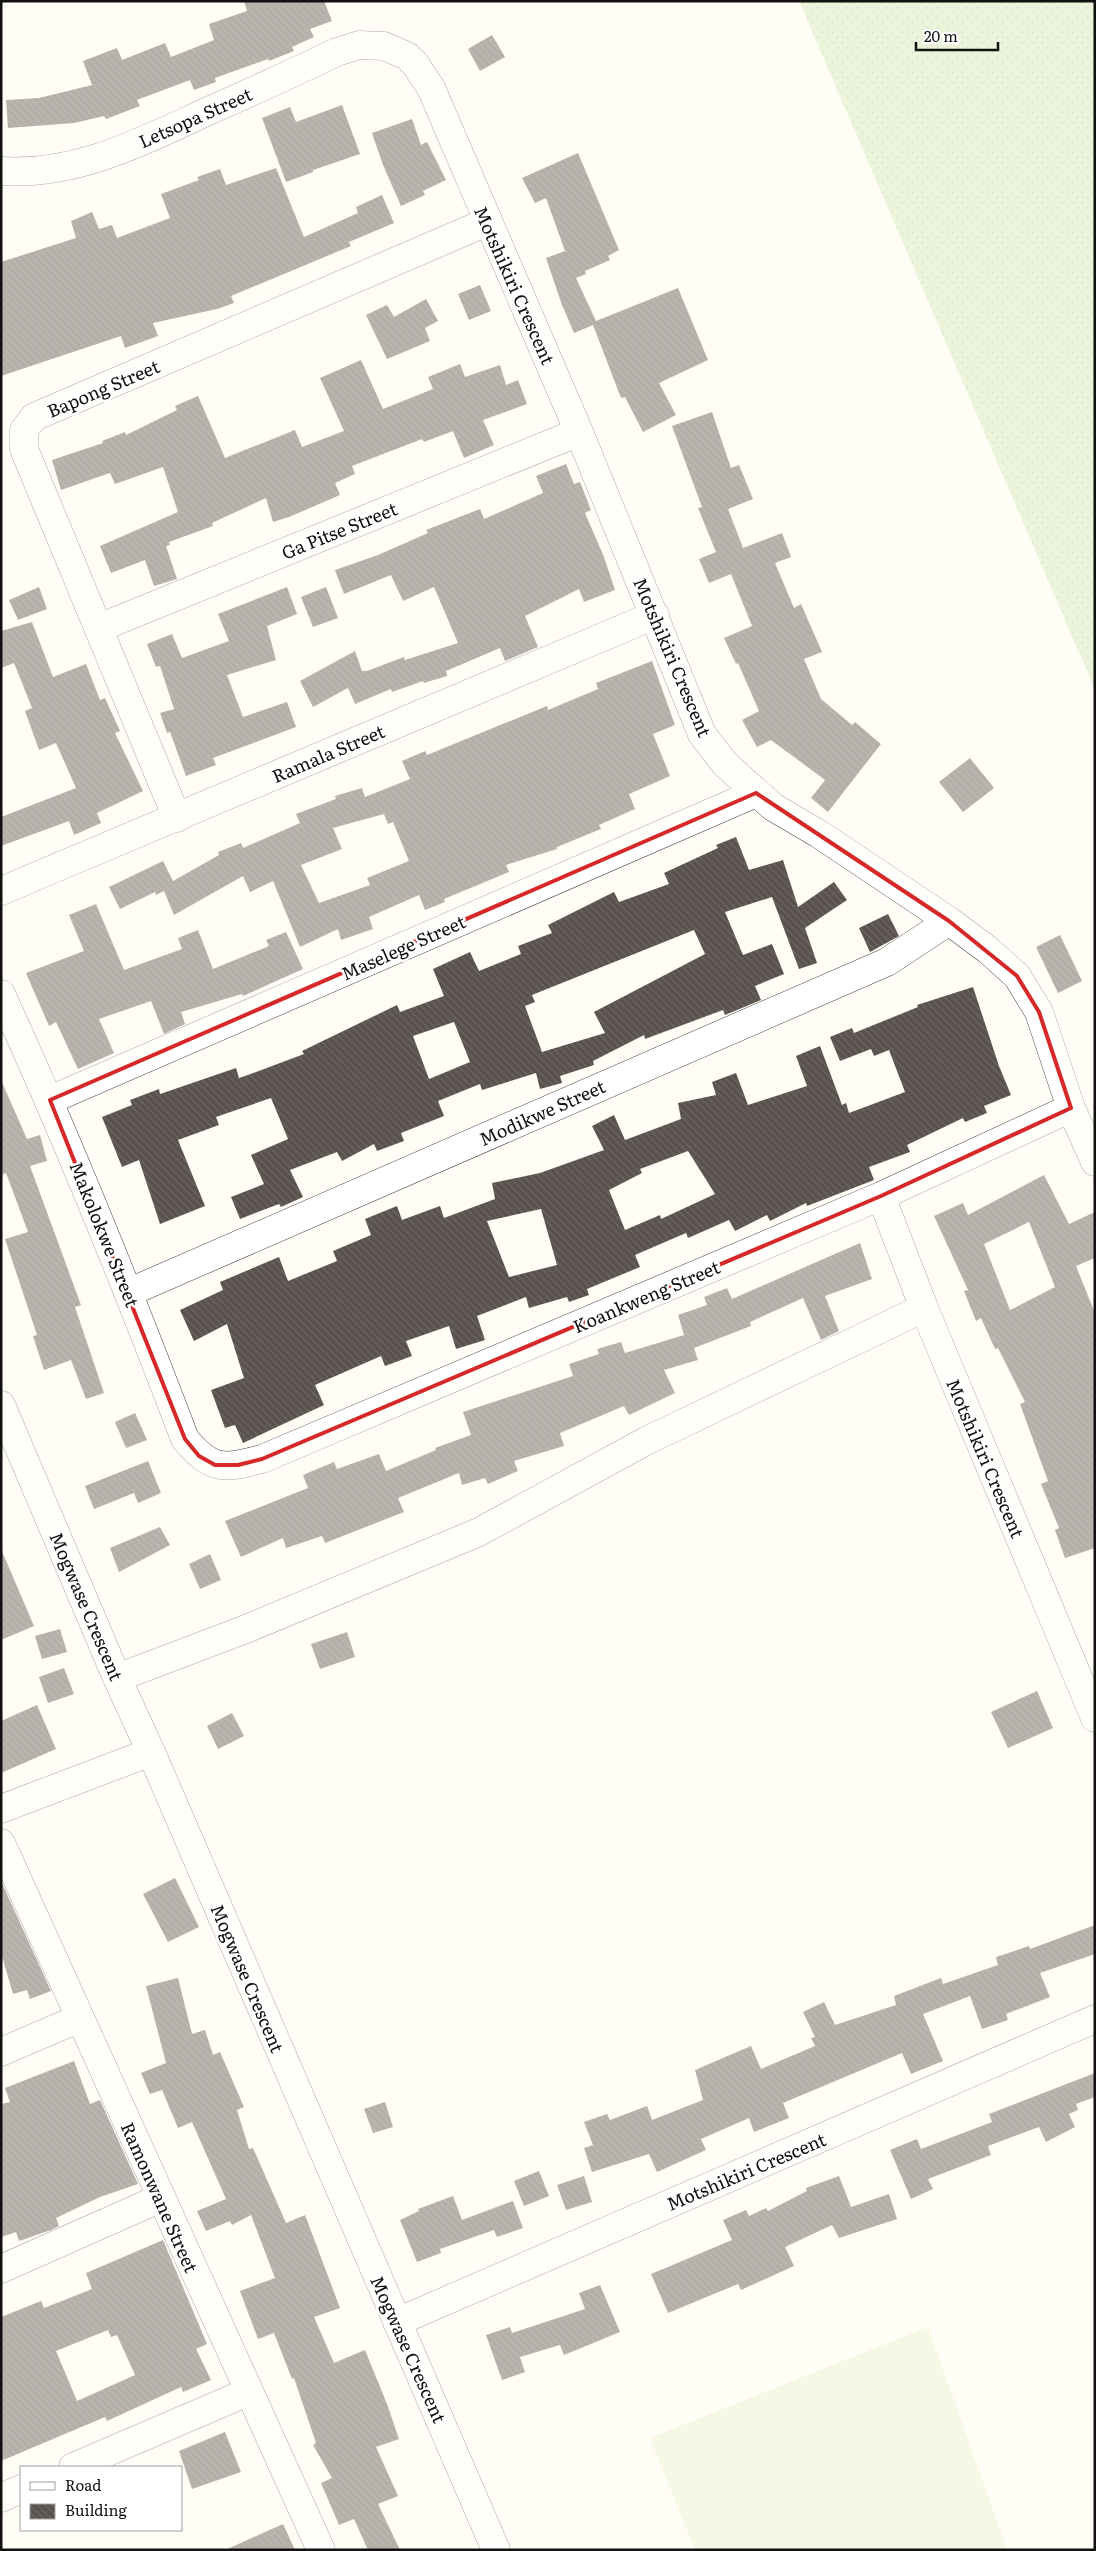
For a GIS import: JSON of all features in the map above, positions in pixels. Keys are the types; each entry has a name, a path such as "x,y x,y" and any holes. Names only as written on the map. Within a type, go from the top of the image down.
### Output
{"street":[{"name":"Letsopa Street","path":"1,171 26,172 58,169 97,159 140,143 337,52 359,45 384,46"},
{"name":"Motshikiri Crescent","path":"384,46 406,56 415,64 431,88 487,222 579,432 702,734 725,764 773,807 819,834 949,921 988,950 1017,976 1039,1012 1071,1108 1095,1162"},
{"name":"Bapong Street","path":"177,818 24,449 24,430 34,417 487,222"},
{"name":"Ga Pitse Street","path":"99,628 579,432"},
{"name":"Ramala Street","path":"1,891 655,615"},
{"name":"Maselege Street","path":"50,1100 756,793"},
{"name":"Modikwe Street","path":"130,1292 887,962 949,921"},
{"name":"Makolokwe Street","path":"1,994 50,1100 130,1292 185,1439 200,1456 215,1465"},
{"name":"Koankweng Street","path":"215,1465 238,1465 262,1459 881,1196 1071,1108"},
{"name":"Motshikiri Crescent","path":"881,1196 924,1308 1095,1718"},
{"path":"117,1678 246,1629 479,1532 646,1441 924,1308"},
{"name":"Mogwase Crescent","path":"1,1405 117,1678 151,1752 496,2550"},
{"path":"1,1809 151,1752"},
{"name":"Ramonwane Street","path":"1,1843 248,2392 314,2530 321,2550"},
{"path":"1,2052 80,2018"},
{"name":"Motshikiri Crescent","path":"396,2322 1095,2019"},
{"path":"1,2269 161,2198"},
{"path":"74,2466 248,2392"},
{"path":"1,2498 20,2489"}],"highlighted area":[{"path":"756,793 949,921 1017,976 1039,1012 1071,1108 881,1196 262,1459 238,1465 215,1465 199,1456 185,1439 50,1100"}],"green space":[{"path":"799,1 1095,1 1095,690"},
{"path":"928,2327 1007,2550 695,2550 650,2438"}],"building":[{"path":"244,1 324,1 332,21 310,29 314,37 292,47 294,51 215,78 216,82 194,90 190,80 137,100 140,106 106,119 104,116 74,123 8,128 6,100 39,98 92,85 83,61 117,48 122,60 165,43 171,57 214,40 209,24 247,11"},
{"path":"492,35 505,57 480,71 468,49"},
{"path":"342,105 360,154 313,170 313,172 286,182 262,118 290,107 296,122"},
{"path":"412,119 421,145 427,142 446,180 423,191 425,195 401,206 383,165 372,133"},
{"path":"578,153 619,250 608,256 610,260 585,271 586,274 576,278 596,321 678,288 708,360 659,383 676,415 643,432 625,397 621,398 593,325 574,333 546,258 565,251 546,198 535,203 522,178"},
{"path":"276,168 304,237 358,213 356,207 382,195 394,223 349,242 351,246 231,296 234,303 217,309 153,323 158,336 125,348 121,336 1,376 1,262 76,238 71,221 92,212 99,229 112,225 117,238 170,218 161,194 199,180 197,177 220,169 226,185"},
{"path":"480,285 491,311 469,320 458,294"},
{"path":"426,299 438,321 425,328 430,341 387,359 366,315 387,305 394,317"},
{"path":"361,360 383,409 433,389 428,377 460,364 465,377 500,365 506,385 518,380 527,404 483,420 494,445 464,458 453,431 424,442 422,439 352,466 355,474 335,483 340,495 289,517 273,522 266,498 212,523 213,526 169,542 170,545 166,546 177,579 154,586 145,560 111,573 100,546 178,512 163,467 115,484 110,473 61,490 52,460 103,443 102,441 125,432 126,435 177,410 175,406 198,396 225,458 295,430 302,447 344,431 320,378"},
{"path":"712,412 731,468 739,465 753,499 728,509 743,548 782,533 791,557 775,563 794,608 801,604 822,652 804,659 821,699 852,725 855,722 881,744 828,812 811,798 825,780 771,740 757,747 742,720 759,711 738,663 736,664 724,638 752,626 731,574 709,583 699,559 716,552 698,508 702,507 672,426"},
{"path":"566,464 574,484 580,482 591,510 585,513 604,557 615,590 584,602 579,589 525,616 538,647 505,661 500,648 446,671 447,676 424,683 423,681 392,692 391,689 355,704 348,688 313,707 300,681 355,651 362,671 367,671 404,657 405,660 458,643 434,587 403,601 391,575 344,594 335,570 378,555 428,533 426,530 480,509 484,519 543,493 536,476"},
{"path":"39,587 47,609 18,620 9,600"},
{"path":"287,587 297,614 267,626 276,660 227,675 243,717 287,702 296,727 213,758 216,765 186,776 170,732 167,733 160,713 174,709 160,666 156,667 147,644 172,634 182,658 229,641 218,614"},
{"path":"326,587 338,618 313,627 301,597"},
{"path":"32,622 53,677 86,664 100,700 105,698 120,731 115,733 143,791 97,813 101,823 74,835 69,821 1,846 1,817 76,788 56,743 39,750 25,711 32,708 14,663 1,668 1,631"},
{"path":"652,661 675,725 653,734 670,776 629,794 635,809 599,825 601,829 557,847 557,849 506,865 509,872 444,899 445,902 425,910 419,895 369,917 373,929 341,940 338,929 300,947 273,881 250,892 243,876 174,915 164,891 156,895 155,892 120,909 109,887 163,861 173,881 219,855 218,852 241,843 243,848 300,823 296,814 336,799 335,796 362,788 365,797 410,779 402,761 425,751 427,755 547,706 548,710 598,689 596,683","holes":["384,814 388,824 393,822 409,861 367,878 370,885 319,903 301,865 342,849 333,828"]},
{"path":"970,758 994,788 963,812 939,782"},
{"path":"736,837 749,870 783,860 798,907 834,882 847,900 805,928 817,963 799,969 772,897 725,912 743,955 772,944 784,974 755,986 761,1000 725,1015 723,1010 645,1039 644,1035 593,1061 594,1065 560,1076 562,1083 540,1089 536,1073 482,1090 480,1084 438,1101 444,1116 401,1133 404,1141 377,1151 374,1144 342,1161 337,1152 290,1170 303,1197 281,1207 279,1204 240,1219 231,1197 264,1184 251,1155 288,1139 271,1098 216,1117 219,1125 178,1140 205,1206 160,1224 139,1160 122,1167 102,1117 132,1105 130,1100 159,1089 160,1094 236,1068 239,1078 304,1054 302,1051 397,1005 400,1012 444,996 433,969 470,952 479,971 521,954 518,946 552,933 548,925 614,892 619,902 669,884 664,873 718,848 716,845","holes":["694,930 705,954 594,1012 605,1033 542,1052 525,1006 535,1002 532,995","454,1022 470,1062 429,1079 413,1036"]},
{"path":"96,904 124,970 182,949 178,938 198,930 213,969 269,946 266,940 286,932 303,969 243,996 242,994 181,1012 185,1024 164,1034 151,1001 99,1019 114,1053 78,1069 56,1022 49,1026 26,973 84,951 69,915"},
{"path":"888,914 899,936 870,952 859,928"},
{"path":"1060,935 1082,981 1058,993 1036,947"},
{"path":"973,987 999,1066 1011,1095 984,1106 987,1113 965,1122 963,1118 907,1145 910,1152 869,1167 874,1180 807,1206 806,1203 770,1221 767,1215 735,1231 729,1220 688,1238 686,1233 635,1255 640,1267 587,1289 589,1295 569,1302 567,1297 529,1308 526,1297 477,1316 485,1340 456,1349 449,1326 406,1341 412,1356 385,1366 381,1356 315,1385 324,1405 243,1443 235,1425 225,1428 211,1390 244,1378 227,1324 194,1341 180,1310 223,1290 220,1282 279,1257 288,1281 337,1261 333,1251 371,1235 365,1219 397,1206 402,1220 440,1206 444,1218 495,1199 492,1183 540,1173 604,1150 592,1126 614,1115 625,1140 681,1119 678,1103 716,1095 712,1082 736,1073 748,1105 807,1086 796,1056 820,1046 842,1105 846,1103 849,1113 905,1092 889,1050 874,1056 871,1049 840,1061 830,1037 852,1028 854,1033 918,1007 917,1005","holes":["688,1151 715,1194 661,1219 660,1215 625,1230 609,1190 642,1173 640,1169","541,1209 557,1265 509,1277 487,1221"]},
{"path":"1,1080 27,1139 40,1135 47,1161 30,1166 81,1305 75,1307 104,1393 86,1399 71,1360 44,1370 33,1336 37,1335 5,1239 28,1232 6,1173 1,1175"},
{"path":"1044,1175 1069,1224 1095,1212 1095,1258 1076,1266 1095,1313 1095,1548 1065,1558 1055,1530 1059,1528 1041,1484 1048,1481 1020,1404 1025,1402 998,1348 995,1349 981,1318 976,1321 964,1291 968,1290 934,1216 963,1203 968,1215","holes":["1029,1222 1055,1287 1010,1310 984,1244"]},
{"path":"860,1243 872,1279 825,1296 839,1331 821,1340 803,1298 750,1322 751,1326 694,1348 698,1360 664,1370 675,1393 629,1415 624,1406 560,1433 564,1446 514,1461 518,1471 488,1484 485,1478 462,1485 459,1473 398,1498 404,1512 325,1543 322,1536 286,1548 283,1538 241,1557 225,1521 308,1488 303,1475 334,1462 337,1469 379,1454 386,1471 436,1450 435,1448 471,1435 463,1412 573,1376 569,1364 599,1354 597,1349 621,1342 625,1353 684,1335 678,1315 707,1305 704,1297 727,1288 732,1299"},
{"path":"135,1413 147,1440 126,1448 115,1422"},
{"path":"148,1461 161,1493 138,1503 134,1493 94,1509 85,1486"},
{"path":"160,1527 170,1545 119,1572 110,1548"},
{"path":"1,1549 34,1626 1,1640"},
{"path":"210,1554 221,1580 200,1589 189,1564"},
{"path":"60,1629 67,1652 42,1659 35,1636"},
{"path":"347,1632 355,1657 320,1669 311,1644"},
{"path":"64,1668 74,1694 48,1703 39,1677"},
{"path":"1037,1691 1053,1728 1008,1748 991,1712"},
{"path":"37,1705 56,1749 1,1773 1,1721"},
{"path":"232,1713 244,1736 218,1749 207,1726"},
{"path":"175,1878 199,1927 168,1942 143,1894"},
{"path":"1,1881 51,1991 30,1999 27,1990 13,1994 1,1953"},
{"path":"1095,1925 1095,1954 1040,1973 1050,1997 1006,2014 1008,2020 982,2029 970,1996 923,2014 943,2061 911,2074 902,2053 783,2103 789,2118 754,2132 749,2118 701,2139 706,2150 657,2172 649,2154 592,2172 584,2148 593,2145 584,2122 607,2114 610,2120 647,2106 652,2120 703,2100 695,2070 751,2046 761,2069 815,2046 811,2038 815,2037 803,2012 824,2002 835,2025 896,2005 894,1996 941,1978 943,1984 998,1965 996,1957 1029,1946 1030,1949"},
{"path":"178,1978 192,2034 205,2030 213,2055 220,2052 244,2107 237,2110 249,2149 253,2148 286,2223 305,2215 340,2308 314,2317 334,2363 365,2350 387,2404 399,2439 376,2447 398,2496 378,2504 400,2550 368,2550 354,2519 339,2525 321,2483 332,2478 313,2445 316,2443 294,2378 292,2379 274,2333 258,2339 240,2291 275,2278 251,2215 232,2225 230,2221 206,2231 197,2211 226,2199 192,2122 178,2128 162,2090 150,2094 141,2073 166,2063 146,1986"},
{"path":"74,2061 90,2104 100,2100 138,2184 100,2197 56,2218 59,2226 51,2230 19,2241 16,2232 1,2237 1,2104 10,2102 5,2088"},
{"path":"1095,2073 1095,2097 1076,2104 1078,2110 1069,2114 1075,2127 1046,2142 1039,2127 988,2146 991,2155 928,2179 933,2189 911,2199 890,2150 917,2139 921,2149 992,2122 989,2114"},
{"path":"385,2102 393,2127 373,2133 364,2109"},
{"path":"539,2171 549,2196 524,2206 514,2181"},
{"path":"584,2176 592,2202 566,2210 557,2185"},
{"path":"839,2176 851,2207 889,2194 897,2219 839,2238 832,2225 785,2247 794,2266 741,2290 738,2284 668,2313 651,2274 732,2240 723,2220 746,2210 749,2216 766,2208 768,2211 807,2191 806,2188"},
{"path":"453,2196 462,2220 513,2201 523,2228 497,2237 494,2230 440,2249 441,2253 417,2262 400,2220 419,2211 418,2209"},
{"path":"163,2240 207,2344 196,2349 211,2380 183,2392 181,2387 107,2421 105,2417 1,2461 1,2317 41,2301 44,2308 92,2289 86,2273","holes":["108,2330 111,2337 117,2335 135,2375 77,2401 56,2351"]},
{"path":"600,2285 620,2332 564,2355 560,2345 520,2357 525,2372 502,2380 486,2335 510,2327 512,2333 585,2309 579,2293"},
{"path":"225,2432 241,2472 192,2489 179,2451"},
{"path":"283,2524 295,2550 225,2550"}]}
